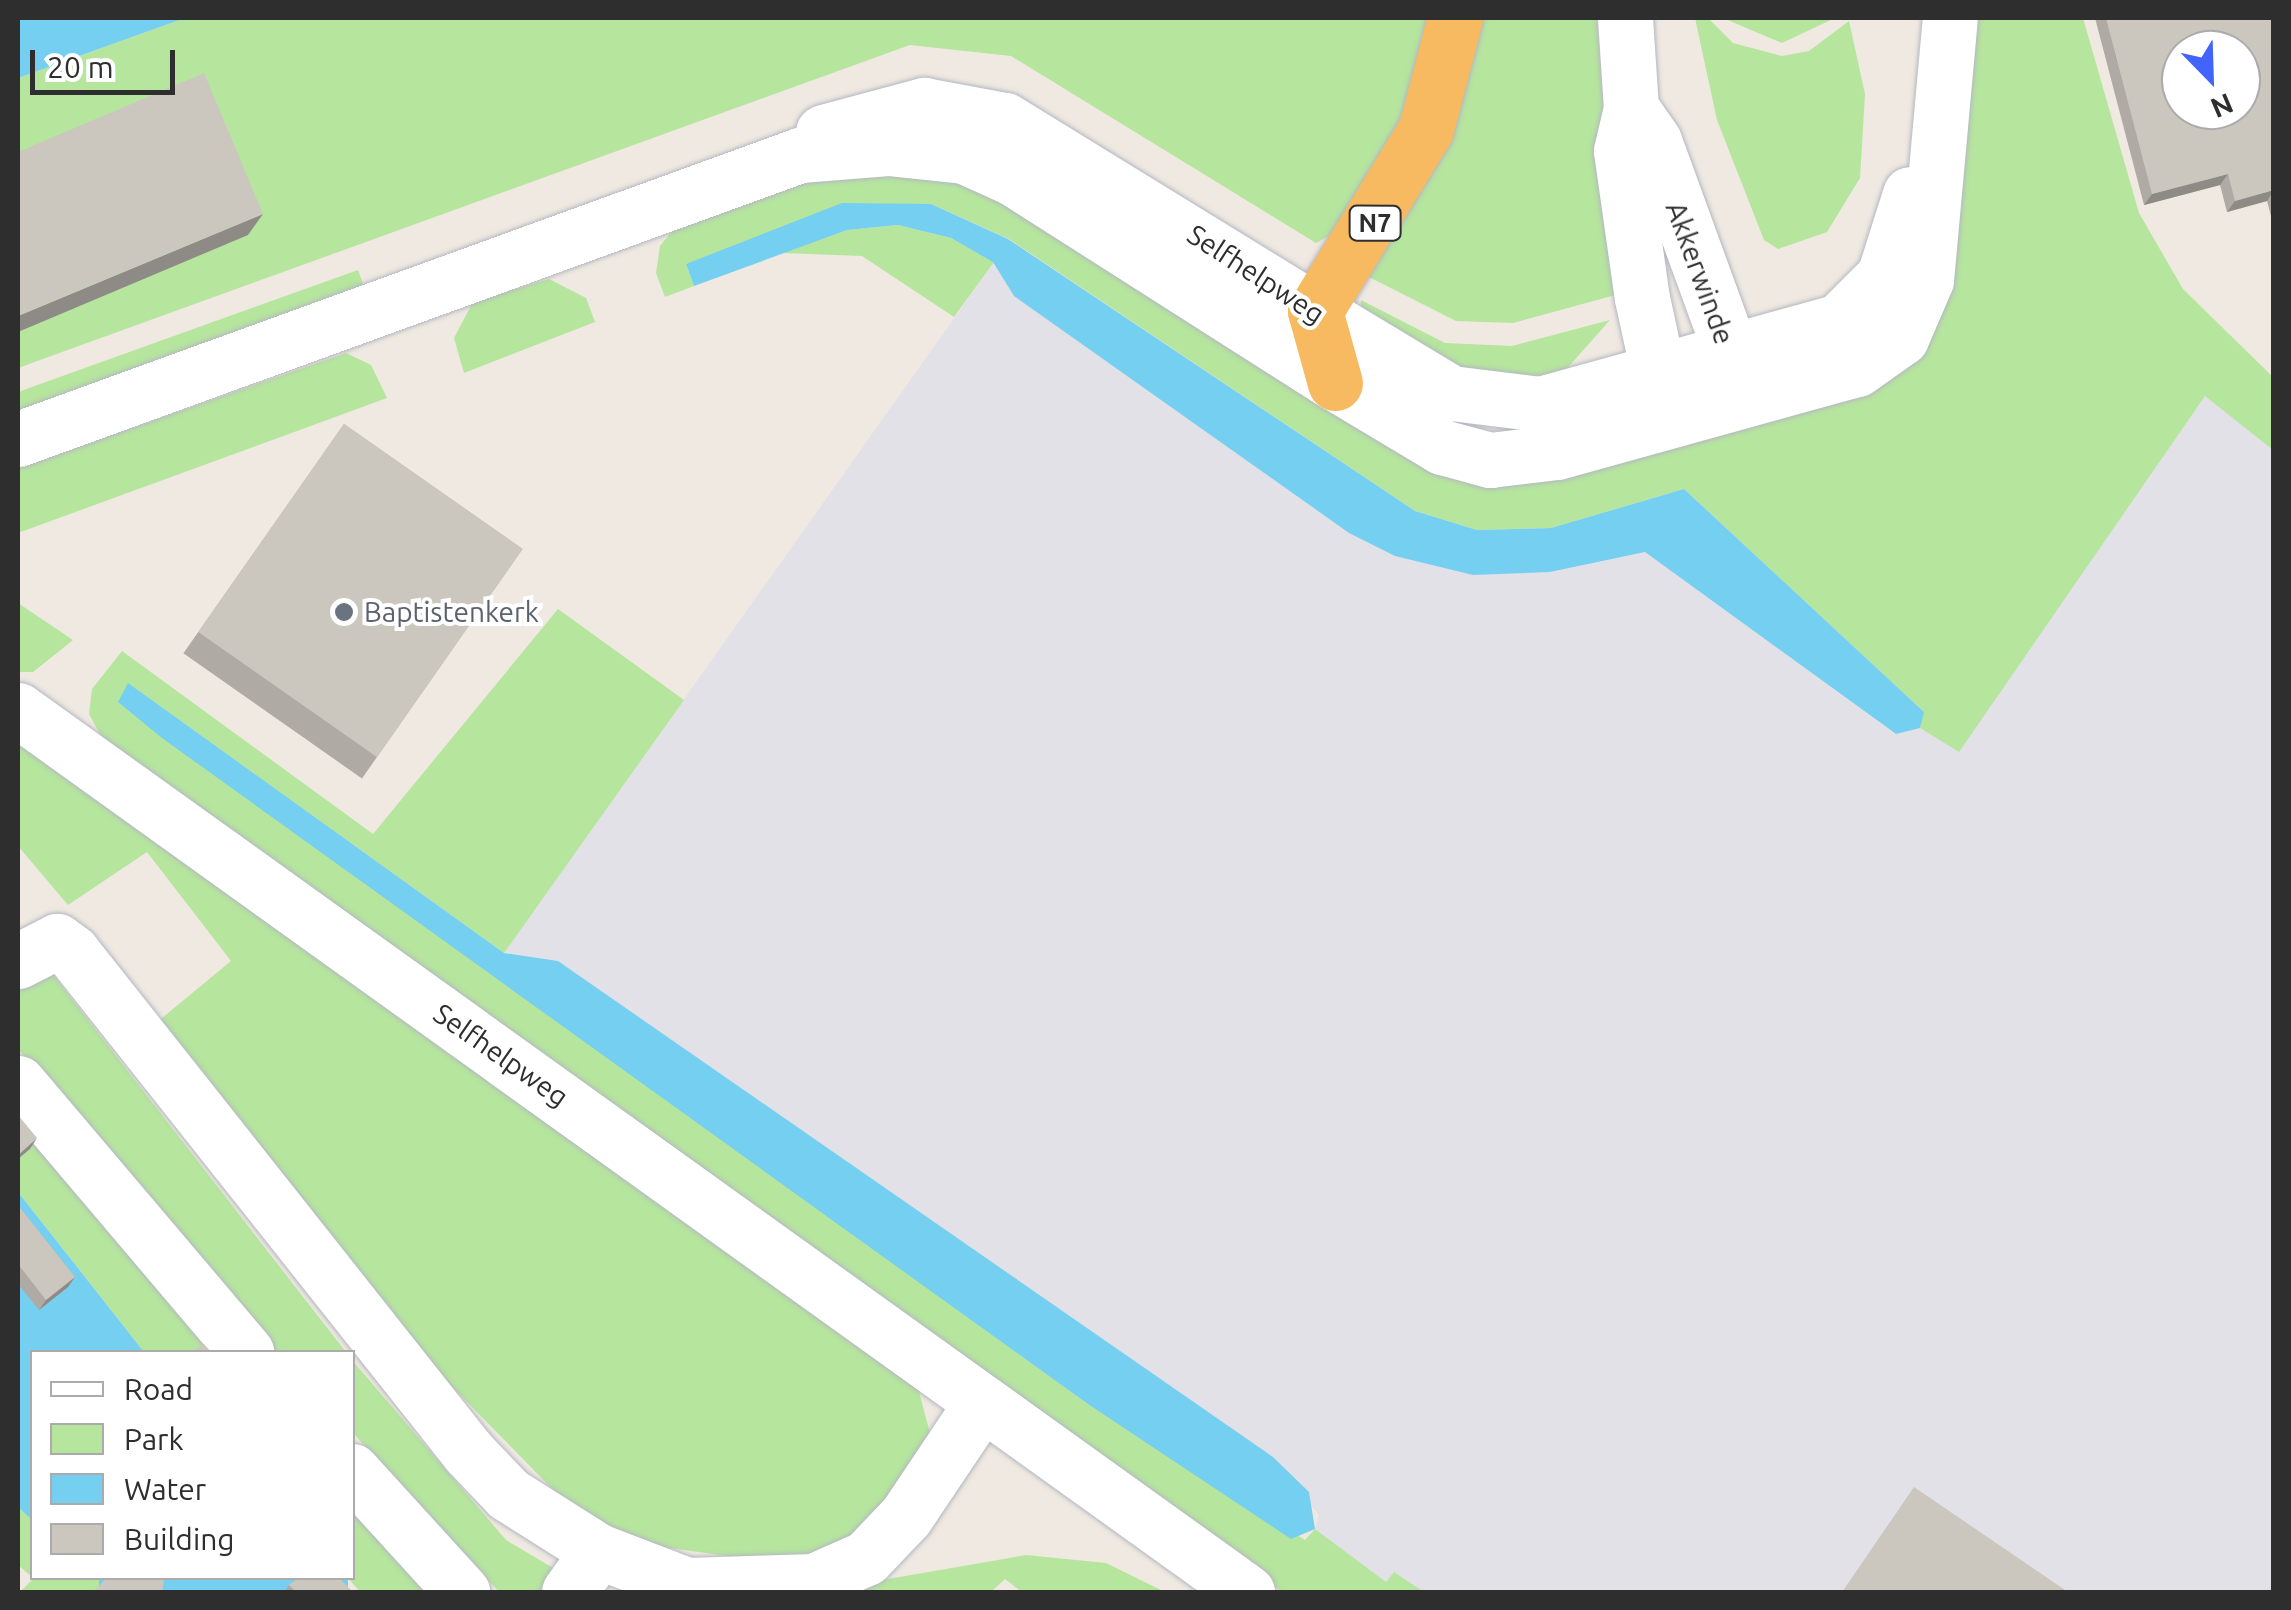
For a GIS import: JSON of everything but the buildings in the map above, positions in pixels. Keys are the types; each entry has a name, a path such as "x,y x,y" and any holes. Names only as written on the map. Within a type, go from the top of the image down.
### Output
{"highway":[{"name":"N7","path":"1315,311 1426,129 1455,18"},
{"path":"1315,311 1336,383"}],"street":[{"name":"Akkerwinde","path":"1625,18 1631,108 1620,151 1658,372"},
{"name":"Selfhelpweg","path":"800,155 824,130 880,111 969,108 1049,142 1450,392 1492,404 1540,404 1827,327 1884,276 1904,227 1913,162 1920,66 1910,18"},
{"name":"Selfhelpweg","path":"18,439 800,155 924,147 964,156 1013,178 1442,447 1490,460 1557,452 1829,380 1901,338 1928,266 1950,18"},
{"name":"Akkerwinde","path":"1631,108 1654,141 1730,353 1708,411"},
{"path":"1658,372 1708,411"},
{"name":"Selfhelpweg","path":"18,710 1247,1592"},
{"path":"18,961 57,941 72,952 468,1453 583,1572 687,1584 814,1581 866,1558 906,1516 981,1404"},
{"path":"18,1083 244,1350"},
{"path":"355,1474 462,1592"}],"shaded area":[{"path":"994,262 1014,296 1349,533 1550,572 1645,552 1895,734 1920,728 1955,749 2212,378 2273,427 2273,1592 1384,1592 1381,1579 1315,1529 1319,1515 1273,1457 558,961 504,953"}],"green space":[{"path":"185,18 1435,18 1424,79 1333,234 1316,243 1011,56 910,45 18,368 18,78"},
{"path":"1475,18 1597,18 1619,294 1513,323 1456,321 1369,277 1442,135"},
{"path":"1695,18 1708,18 1733,43 1782,56 1809,51 1849,21 1865,94 1860,178 1827,232 1778,249 1764,240 1717,120"},
{"path":"1723,18 1835,18 1782,43"},
{"path":"1965,18 2083,18 2139,213 2183,289 2273,377 2273,450 2205,396 1959,752 1920,728 1923,711 1684,489 1551,528 1477,530 1415,511 1009,239 931,204 686,264 694,286 665,297 656,273 660,246 679,222 848,166 988,187 1424,467 1846,394"},
{"path":"898,225 951,238 994,262 954,317 862,256 782,253 847,230"},
{"path":"358,270 365,289 18,417 18,392"},
{"path":"549,279 586,298 595,322 464,373 454,338 473,302"},
{"path":"1361,300 1445,343 1512,346 1610,320 1563,373 1488,382 1360,322"},
{"path":"346,353 371,365 387,398 18,533 18,468"},
{"path":"18,603 73,640 33,672 18,672"},
{"path":"558,609 684,700 504,953 129,684 119,702 1085,1402 1305,1540 1315,1529 1386,1582 1394,1572 1424,1592 1282,1592 103,740 89,714 92,689 122,651 373,834"},
{"path":"18,739 918,1388 930,1433 870,1527 805,1557 734,1557 649,1545 569,1506 425,1359 156,1023 231,961 147,852 68,905 18,846"},
{"path":"47,967 344,1350 275,1350 18,1049 18,985"},
{"path":"18,1103 228,1350 142,1350 18,1192"},
{"path":"355,1364 506,1540 565,1575 546,1592 499,1592 355,1435"},
{"path":"355,1486 453,1592 360,1592 350,1580 355,1580"},
{"path":"18,1507 30,1518 30,1575 18,1565"},
{"path":"1026,1555 1106,1563 1165,1592 1022,1592 1005,1579 991,1592 813,1592"},
{"path":"32,1580 101,1580 116,1592 20,1592"}],"water":[{"path":"18,18 185,18 18,78"},
{"path":"842,203 931,204 1008,239 1415,511 1477,530 1551,528 1684,489 1924,712 1920,728 1896,734 1645,552 1550,572 1473,575 1395,556 1349,533 1014,296 993,262 951,238 898,225 847,230 694,286 686,264"},
{"path":"128,683 504,953 558,961 1273,1457 1309,1492 1315,1529 1291,1539 1085,1402 162,738 118,702"},
{"path":"18,1192 142,1350 30,1350 30,1518 18,1507"},
{"path":"99,1580 348,1580 348,1592 99,1592"}],"place":[{"name":"Baptistenkerk","path":"344,612"}]}
